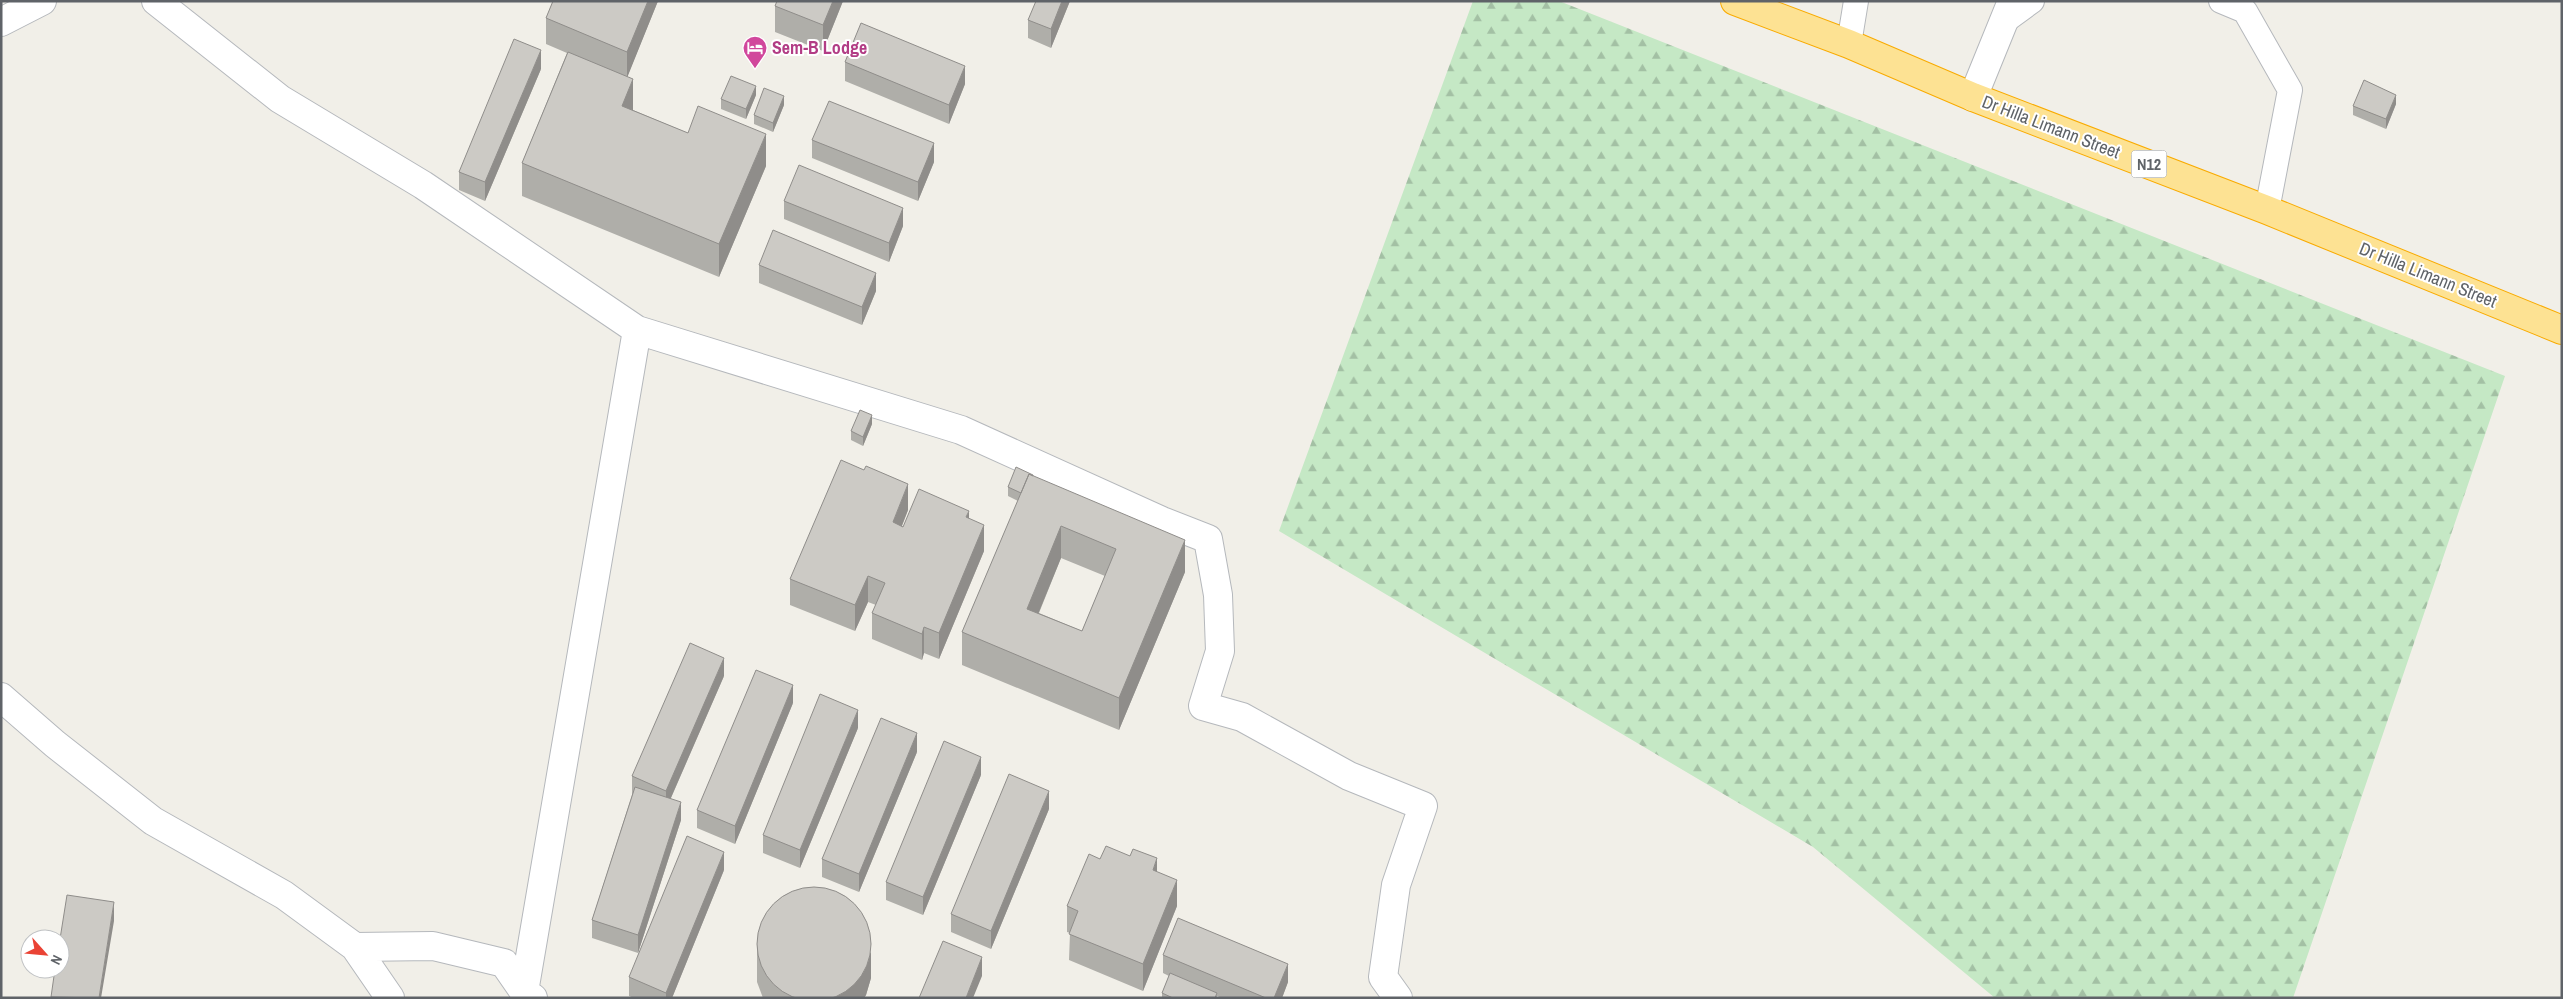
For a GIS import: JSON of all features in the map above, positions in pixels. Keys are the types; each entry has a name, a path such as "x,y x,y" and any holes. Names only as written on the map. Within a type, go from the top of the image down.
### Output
{"highway":[{"name":"Dr Hilla Limann Street","path":"1735,1 1849,44 1973,96 2267,210 2562,330"}],"street":[{"path":"1,22 42,1"},
{"path":"156,1 280,99 423,185 637,330 961,430 1162,521 1208,539 1218,595 1220,651 1203,706 1242,717 1349,776 1423,806 1396,886 1383,977 1398,998"},
{"path":"1973,96 2009,10"},
{"path":"528,995 637,330"},
{"path":"1,697 55,744 153,821 284,894 355,947 390,998"},
{"path":"355,947 433,946 504,964 528,995"}],"lane":[{"path":"1849,44 1856,1"},
{"path":"2009,10 2032,1"},
{"path":"2221,1 2246,11 2290,90 2267,210"}],"green space":[{"path":"1473,1 1559,1 2505,376 2293,998 1995,998 1813,847 1279,531"}],"building":[{"path":"553,1 648,1 627,52 546,18"},
{"path":"777,1 833,1 823,25 775,6"},
{"path":"1036,1 1062,1 1051,29 1028,20"},
{"path":"861,23 965,66 949,105 845,62"},
{"path":"514,39 541,50 485,182 459,172"},
{"path":"568,52 633,79 622,106 688,133 698,106 766,134 719,244 522,163"},
{"path":"731,76 756,86 746,109 721,99"},
{"path":"2364,80 2396,95 2386,119 2353,106"},
{"path":"764,88 784,96 773,123 754,115"},
{"path":"829,101 934,143 918,182 812,140"},
{"path":"799,165 903,208 889,243 784,201"},
{"path":"773,230 876,273 862,307 759,265"},
{"path":"860,410 872,415 863,437 851,431"},
{"path":"841,460 864,470 866,466 908,484 893,522 903,527 919,489 969,511 966,517 984,525 939,633 924,627 922,634 872,613 885,583 868,576 855,605 790,579"},
{"path":"1016,467 1033,475 1029,474 1021,493 1008,487"},
{"path":"1029,474 1185,540 1119,698 962,632","holes":["1061,526 1116,549 1082,631 1027,609"]},
{"path":"690,643 724,658 666,791 632,776"},
{"path":"756,670 793,685 735,826 697,810"},
{"path":"820,694 858,710 800,850 763,835"},
{"path":"881,718 917,733 859,874 822,859"},
{"path":"944,741 981,757 923,897 886,882"},
{"path":"1009,774 1049,791 991,931 951,914"},
{"path":"635,787 681,802 638,935 592,920"},
{"path":"687,836 724,852 666,993 629,977"},
{"path":"1106,846 1130,856 1133,849 1157,858 1153,870 1177,880 1143,964 1069,934 1078,911 1067,906 1089,854 1100,859"},
{"path":"814,887 836,891 854,904 867,922 871,944 867,966 854,984 836,997 814,1001 792,997 774,984 761,966 757,944 761,922 774,904 792,891"},
{"path":"67,895 114,902 99,998 51,997 54,979 70,979 70,929 62,929"},
{"path":"1178,918 1288,964 1274,998 1266,998 1163,955"},
{"path":"943,941 982,957 966,998 919,998"},
{"path":"1170,973 1217,993 1215,998 1173,998 1162,993"}],"place":[{"name":"Sem-B Lodge","path":"755,69"}]}
